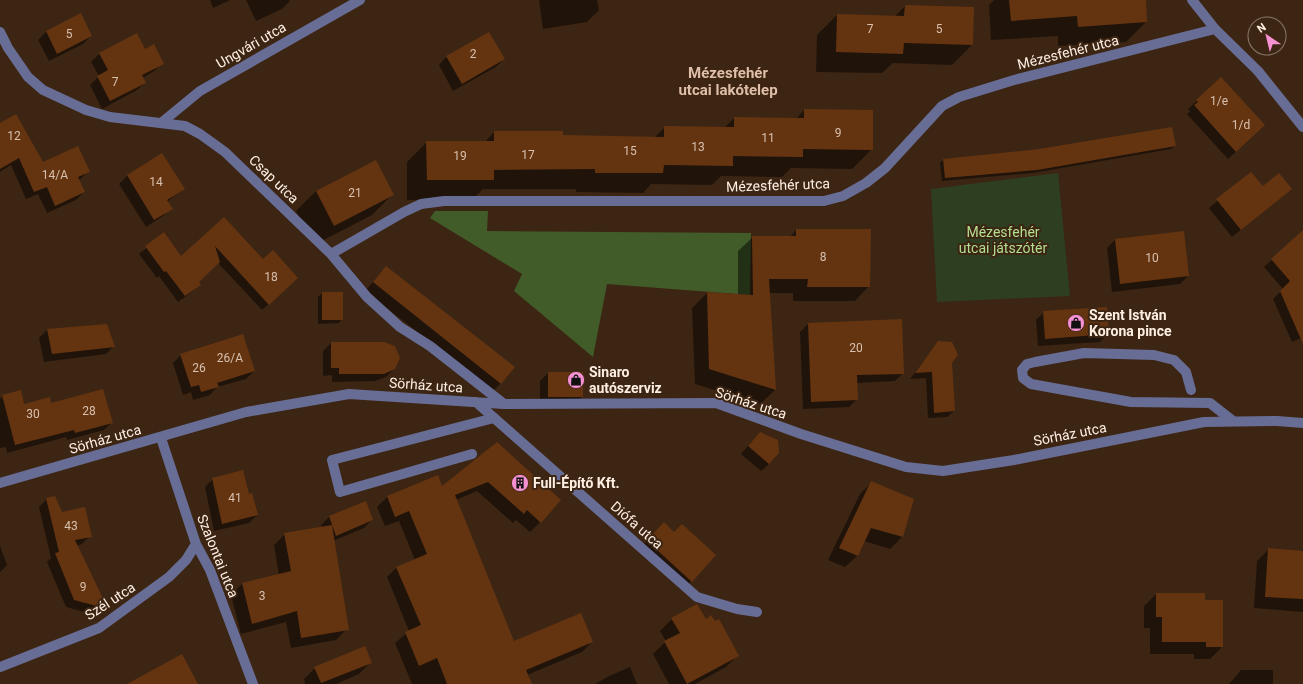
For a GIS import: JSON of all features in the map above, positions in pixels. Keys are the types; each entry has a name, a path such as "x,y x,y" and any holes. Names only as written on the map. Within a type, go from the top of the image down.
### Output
{"street":[{"name":"Ungvári utca","path":"161,123 200,90 360,0"},
{"path":"1192,0 1215,29 1258,71 1303,127"},
{"name":"Mézesfehér utca","path":"331,254 404,212 421,204 444,201 824,201 844,196 866,183 885,168 942,106 959,96 1014,80 1215,29"},
{"name":"Csap utca","path":"0,32 8,48 28,77 43,90 86,110 110,117 185,126 200,134 226,152 331,254 367,297 400,327 430,346 504,404"},
{"path":"1191,390 1186,372 1174,360 1154,355 1084,353 1027,364 1022,370 1023,378 1031,384 1131,402 1210,403 1233,421"},
{"name":"Sörház utca","path":"0,483 161,438 246,412 349,394 504,404 716,403 801,434 906,467 943,471 1014,460 1204,422 1277,421 1303,423"},
{"name":"Diófa utca","path":"476,402 697,597 737,609 757,612"},
{"path":"472,454 340,492 332,460 494,418"},
{"name":"Szalontai utca","path":"161,438 196,544 210,570 253,684"},
{"name":"Szél utca","path":"0,667 99,628 169,577 186,560 196,544"}],"green space":[{"name":"Mézesfehér utcai játszótér","path":"1058,173 1070,296 937,302 931,189"},
{"path":"435,211 488,211 487,231 751,233 750,295 607,284 593,357 514,291 522,274 430,218"}],"building":[{"path":"1009,0 1146,0 1147,22 1078,27 1077,16 1011,21"},
{"path":"905,5 974,7 973,45 904,43 903,54 836,52 837,14 904,16"},
{"path":"81,13 92,36 57,54 46,31"},
{"path":"489,32 505,59 462,84 446,56"},
{"path":"137,33 145,49 154,44 164,64 142,75 146,83 110,101 97,76 108,70 99,53"},
{"path":"1221,77 1265,125 1236,152 1194,105 1198,102 1196,100"},
{"path":"804,109 873,110 873,150 803,149 803,157 733,156 733,166 664,165 663,173 595,173 595,169 494,170 494,180 427,180 426,141 494,141 494,131 563,131 563,135 664,137 664,126 734,127 734,117 804,118"},
{"path":"16,114 43,162 78,146 90,172 78,177 85,192 55,206 47,187 34,192 19,158 0,169 0,123"},
{"path":"1172,127 1176,146 1037,170 945,178 943,159 1039,149"},
{"path":"162,153 185,189 167,200 173,209 154,220 127,175"},
{"path":"376,160 394,195 334,226 316,191"},
{"path":"1251,172 1263,186 1279,173 1292,189 1241,230 1216,199"},
{"path":"224,217 263,259 273,250 298,278 269,305 215,246 220,262 199,282 201,285 185,296 166,271 164,272 145,246 164,232 181,256"},
{"path":"796,229 871,229 870,287 807,287 808,279 769,279 776,390 709,369 707,292 753,295 752,236 796,236"},
{"path":"1303,230 1303,344 1280,291 1290,281 1271,259"},
{"path":"1184,231 1189,276 1120,284 1115,239"},
{"path":"386,266 515,367 501,384 373,282"},
{"path":"322,292 343,292 343,320 322,320"},
{"name":"Szent István Korona pince","path":"1107,307 1109,334 1045,339 1043,311"},
{"path":"902,319 904,374 857,375 858,400 811,402 808,323"},
{"path":"107,324 115,347 52,354 47,329"},
{"path":"243,334 255,371 217,383 219,387 201,392 199,385 191,387 180,354"},
{"path":"938,341 952,342 958,355 952,363 955,411 934,413 932,372 915,373"},
{"path":"331,342 384,342 395,346 400,358 395,369 384,374 339,374 339,368 331,368"},
{"path":"548,372 583,372 583,397 548,397"},
{"path":"103,389 113,423 75,433 74,430 15,445 2,395 21,390 24,404 50,397 51,403"},
{"path":"760,432 778,440 779,453 769,464 748,446"},
{"path":"497,442 561,500 541,523 527,510 524,514 488,482 455,495 514,641 581,613 593,642 526,670 532,684 447,684 437,658 419,666 405,632 421,625 396,567 427,554 409,511 395,517 387,496 438,475 442,486"},
{"path":"243,470 249,494 252,493 258,515 222,524 212,478"},
{"path":"871,481 914,499 903,537 871,528 858,556 839,548"},
{"path":"55,496 62,512 85,507 92,537 75,540 108,609 74,600 55,553 59,552 46,498"},
{"path":"366,501 373,520 336,536 329,516"},
{"path":"664,522 674,532 682,524 716,555 692,582 657,550 661,546 650,537"},
{"path":"332,525 349,630 301,638 297,611 252,624 242,583 291,571 284,533"},
{"path":"1268,548 1303,551 1303,599 1265,597"},
{"path":"1156,593 1205,593 1205,600 1223,600 1223,647 1206,647 1206,642 1162,642 1162,617 1156,617"},
{"path":"697,604 706,619 711,615 715,621 719,619 739,656 687,684 664,641 680,633 671,618"},
{"path":"365,646 372,663 321,683 314,667"},
{"path":"182,654 198,684 127,684"}],"place":[{"name":"Szent István Korona pince","path":"1076,323"},
{"name":"Sinaro autószerviz","path":"576,380"},
{"name":"Full-Építő Kft.","path":"520,483"}],"district":[{"name":"Mézesfehér utcai lakótelep","path":"728,82"}]}
